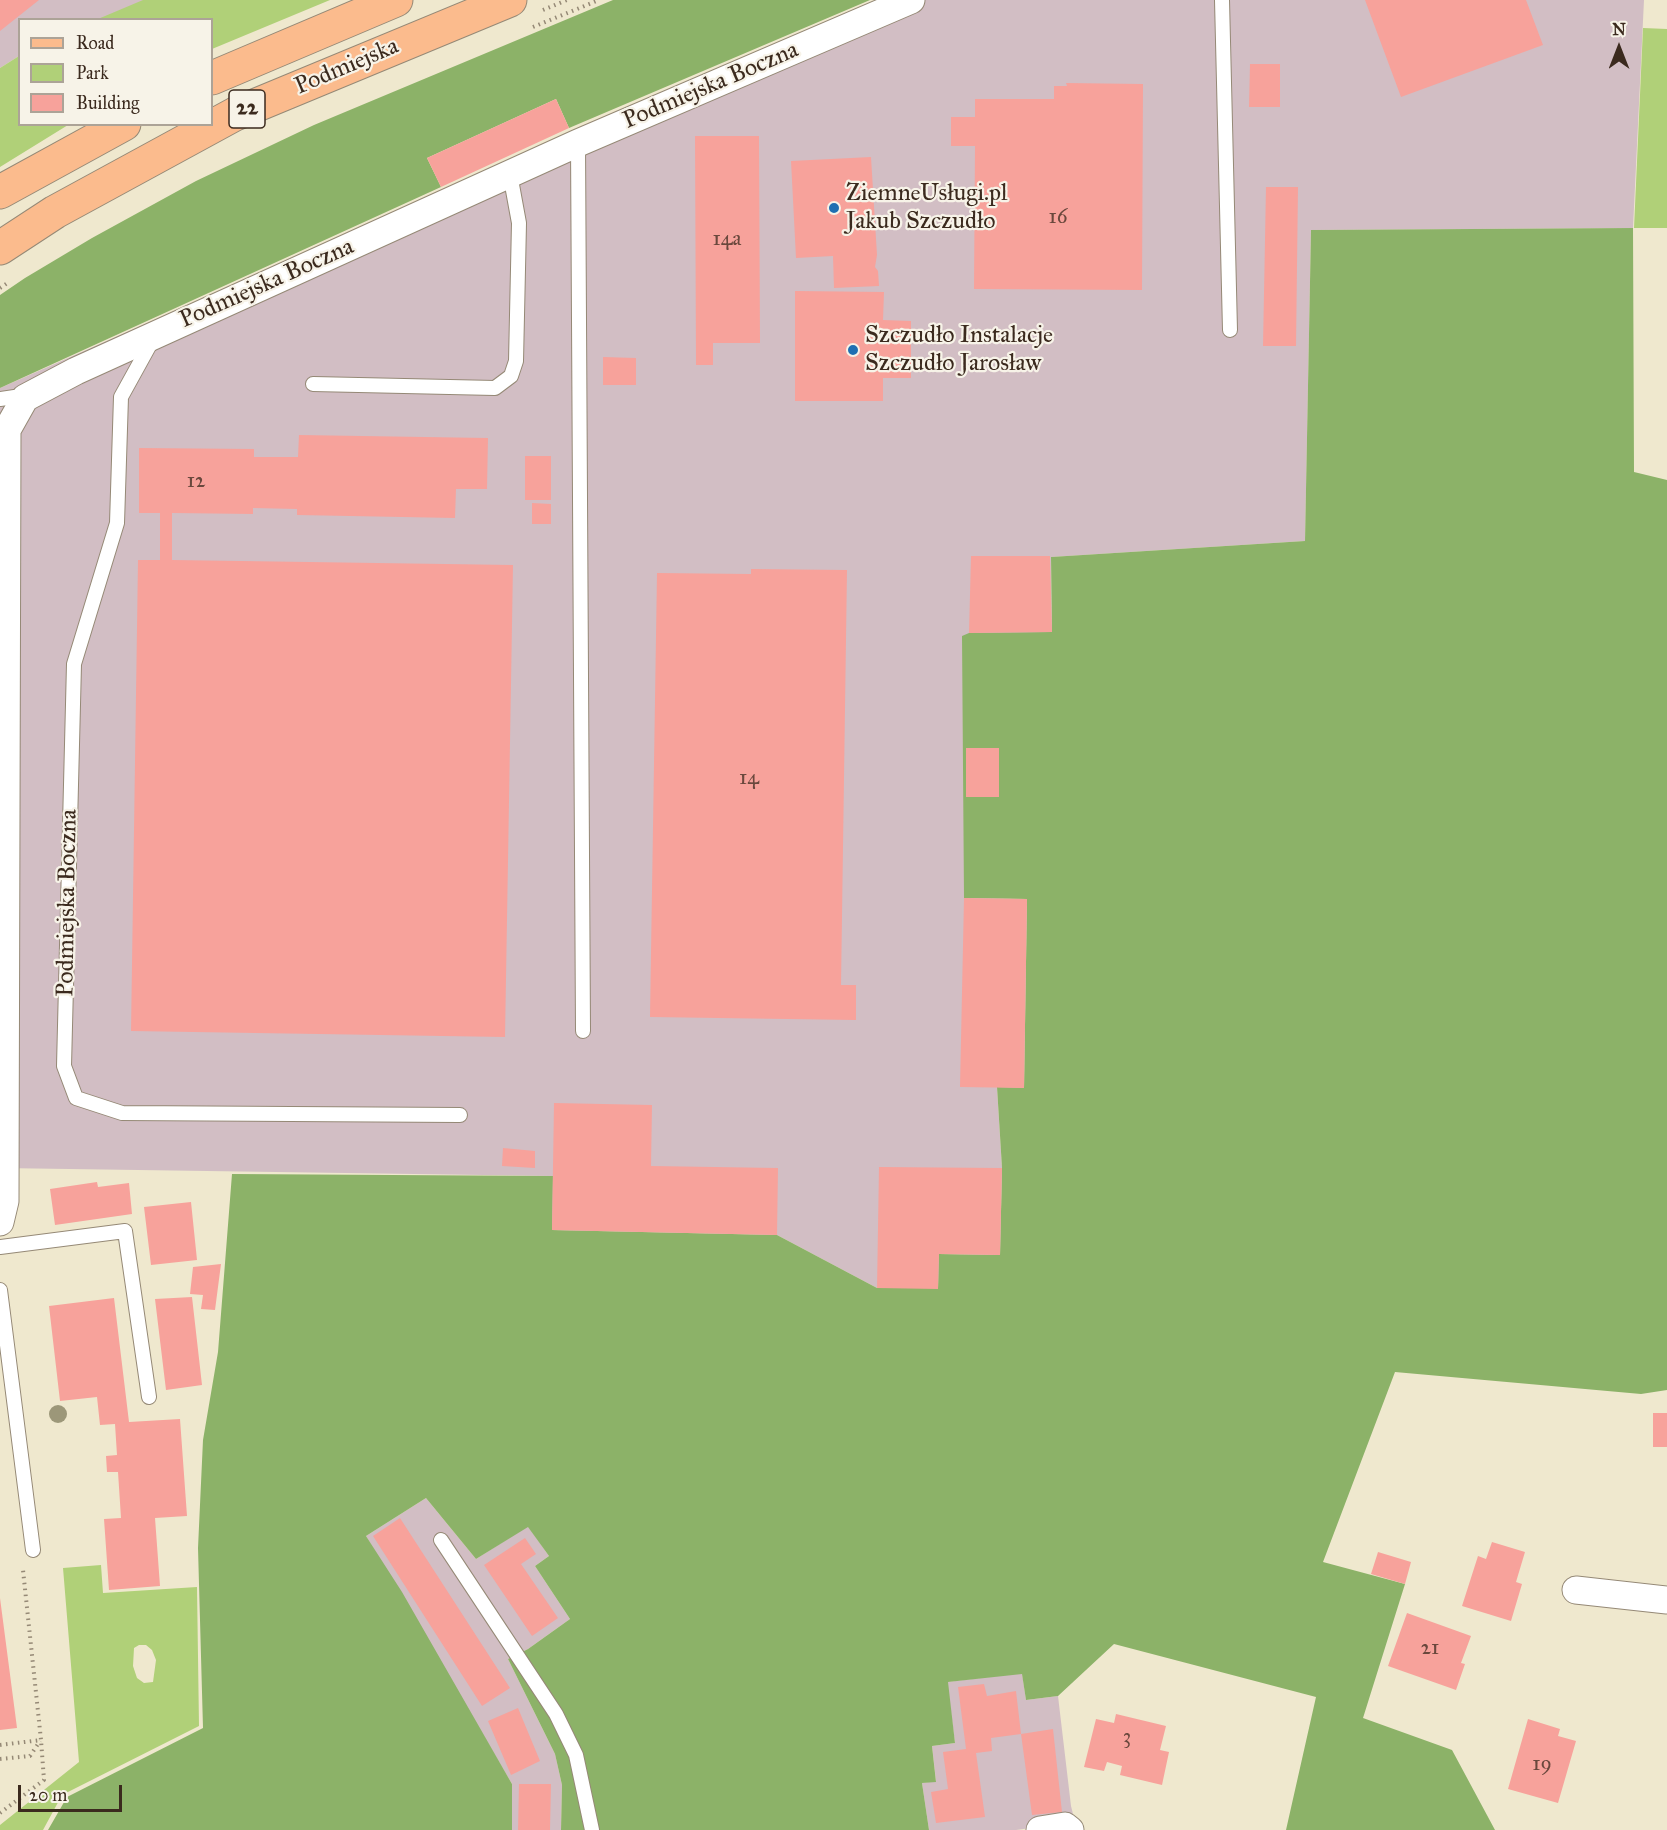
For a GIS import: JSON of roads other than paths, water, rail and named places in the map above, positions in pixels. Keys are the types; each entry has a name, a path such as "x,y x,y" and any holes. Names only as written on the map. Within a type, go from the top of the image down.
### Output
{"main road":[{"name":"Podmiejska","path":"213,78 396,0"},
{"name":"Podmiejska","path":"0,248 55,212 235,114 510,0"},
{"path":"0,192 120,126"}],"street":[{"name":"Podmiejska Boczna","path":"0,1222 5,1201 7,430 25,398 76,371 578,143 911,0"},
{"path":"1576,1590 1667,1600"},
{"path":"1040,1830 1065,1826 1070,1830"}],"lane":[{"path":"1222,0 1230,330"},
{"path":"578,143 583,1030"},
{"path":"313,384 495,388 511,376 516,361 519,223 510,174"},
{"name":"Podmiejska Boczna","path":"155,335 121,397 117,523 74,664 64,1066 76,1098 122,1113 460,1115"},
{"path":"0,399 32,394"},
{"path":"0,1247 125,1231 149,1397"},
{"path":"0,1290 6,1383 33,1550"},
{"path":"441,1540 556,1714 576,1755 592,1830"}],"place":[{"name":"ZiemneUsługi.pl Jakub Szczudło","path":"834,208"},
{"name":"Szczudło Instalacje Szczudło Jarosław","path":"853,350"}]}
